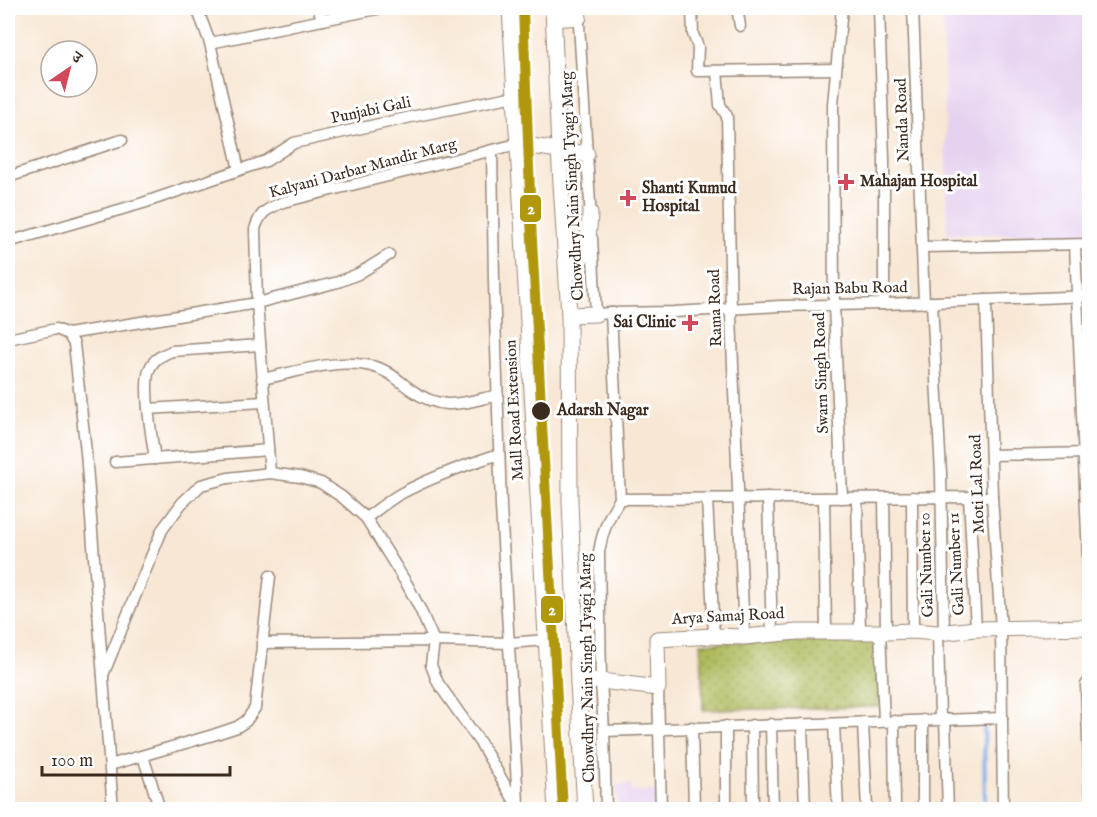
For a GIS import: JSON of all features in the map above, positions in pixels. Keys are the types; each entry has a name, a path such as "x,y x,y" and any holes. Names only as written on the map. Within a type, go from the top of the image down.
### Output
{"main road":[{"name":"Mall Road Extension","path":"510,8 555,810"},
{"path":"578,12 554,13 559,150 569,315 570,502 585,810"},
{"path":"517,144 587,154"},
{"path":"567,276 576,267 589,238 590,213"},
{"path":"569,315 596,314"},
{"name":"Arya Samaj Road","path":"658,688 657,639 744,637 797,632 913,631 941,633 976,629 1089,627"},
{"path":"578,682 601,681 658,688"}],"street":[{"path":"197,8 210,43 239,170"},
{"path":"318,8 323,20"},
{"path":"210,43 362,10 381,8"},
{"path":"692,8 693,34 698,47 697,71 836,69"},
{"path":"737,8 740,26"},
{"name":"Swarn Singh Road","path":"842,8 833,104 834,305 842,498"},
{"path":"879,8 884,159 884,304"},
{"name":"Nanda Road","path":"914,8 922,247 941,474 940,497"},
{"name":"Chowdhry Nain Singh Tyagi Marg","path":"578,12 596,314 611,313"},
{"name":"Rama Road","path":"717,71 720,105 727,116 731,309 744,637"},
{"name":"Punjabi Gali","path":"8,242 143,203 266,161 294,143 515,96"},
{"path":"8,177 122,140"},
{"name":"Kalyani Darbar Mandir Marg","path":"270,473 257,303 255,229 259,217 268,208 283,202 517,144"},
{"path":"492,150 499,454 518,808"},
{"path":"922,247 1089,244"},
{"path":"1075,245 1087,453 1089,607"},
{"path":"8,339 56,329 68,334 257,303 338,282 358,274 389,255"},
{"name":"Rajan Babu Road","path":"611,313 1089,296"},
{"name":"Moti Lal Road","path":"986,300 992,497 1001,629 1003,810"},
{"path":"611,313 620,499 992,497"},
{"path":"68,334 74,344 86,452 113,810"},
{"path":"154,459 147,382 149,368 159,356 172,351 260,345"},
{"path":"262,379 329,365 357,363 374,366 391,374 412,391 434,402 454,405 498,395"},
{"path":"148,409 264,402"},
{"path":"115,462 268,450"},
{"path":"991,455 1087,453"},
{"path":"366,518 398,496 424,482 458,467 499,454"},
{"path":"103,675 162,530 182,503 201,485 228,478 270,473 300,477 321,483 342,497 366,518 420,609 434,641 430,665 438,683 481,744 518,808"},
{"path":"912,497 913,631"},
{"name":"Gali Number 10","path":"940,497 943,719 948,810"},
{"name":"Gali Number 11","path":"969,497 976,629"},
{"path":"768,498 772,635"},
{"path":"824,498 826,632"},
{"path":"857,498 860,632"},
{"path":"884,498 883,632 896,810"},
{"name":"Chowdhry Nain Singh Tyagi Marg","path":"606,810 601,681 600,552 602,534 620,499"},
{"path":"707,499 714,636"},
{"path":"110,765 213,735 246,722 255,708 270,576"},
{"path":"262,643 434,641 509,643 546,640"},
{"path":"1089,679 1086,685 1089,790"},
{"name":"Arya Samaj Road","path":"658,688 661,810"},
{"path":"604,730 1002,718"},
{"path":"923,720 923,810"},
{"path":"863,722 867,810"},
{"path":"771,724 773,810"},
{"path":"802,724 805,810"},
{"path":"834,724 838,810"},
{"path":"752,725 753,810"},
{"path":"726,726 726,810"},
{"path":"692,727 694,810"},
{"path":"143,756 160,810"}],"shaded area":[{"path":"943,8 1089,8 1089,234 947,234"},
{"path":"631,784 632,792 657,791 657,809 617,809 616,785"}],"green space":[{"path":"878,639 880,707 703,710 701,643"}],"waterway":[{"path":"984,721 985,810"}],"transit line":[{"name":"2","path":"523,8 531,221 563,810"}],"place":[{"name":"Mahajan Hospital","path":"846,182"},
{"name":"Shanti Kumud Hospital","path":"628,198"},
{"name":"Sai Clinic","path":"690,323"},
{"name":"Adarsh Nagar","path":"541,411"}]}
